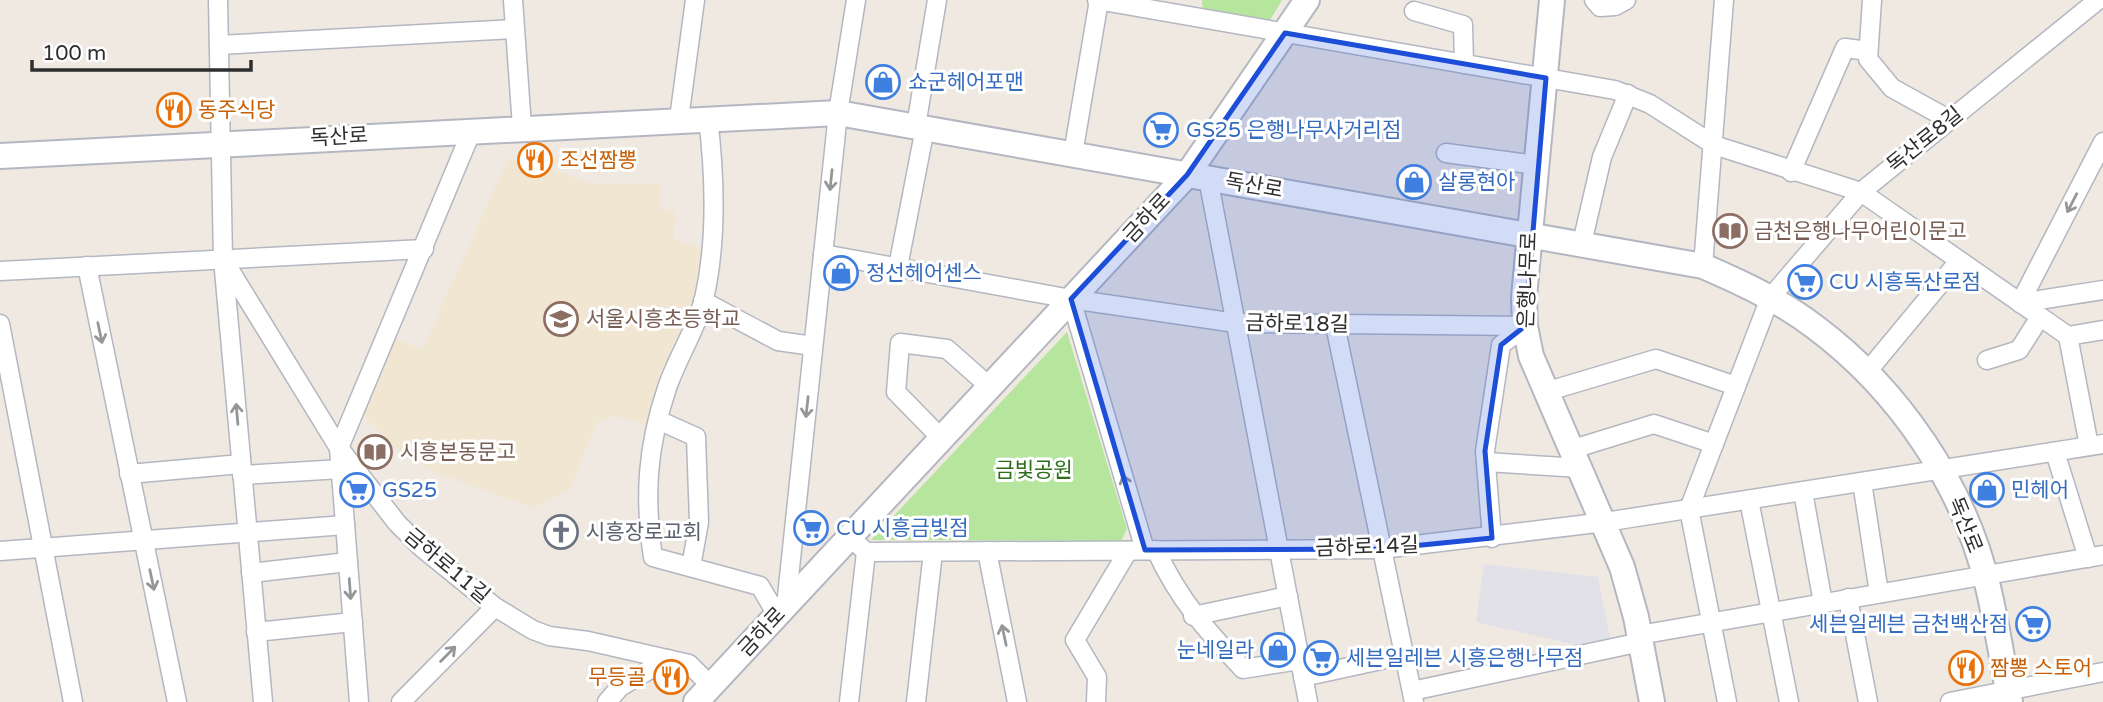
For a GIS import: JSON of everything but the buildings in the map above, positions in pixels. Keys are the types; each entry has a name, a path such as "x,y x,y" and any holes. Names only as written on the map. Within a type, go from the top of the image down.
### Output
{"main road":[{"name":"금하로","path":"704,694 781,611 858,545 942,438 1071,299 1198,176 1307,0"},
{"name":"은행나무로","path":"1552,0 1529,235 1525,326 1531,356 1545,392 1605,522 1622,567 1652,702"},
{"name":"독산로","path":"0,156 522,127 838,113 1703,266 1770,298 1815,327 1867,372 1902,411 1941,470 1984,575 2009,696"}],"street":[{"path":"218,0 223,259 262,702"},
{"path":"513,0 522,127"},
{"path":"679,119 695,0"},
{"path":"781,611 838,113 856,0"},
{"path":"898,267 937,0"},
{"path":"1073,154 1098,0 1194,8 1285,33 1628,94 1650,104 1714,145 1791,172 1861,192 2068,336 2096,445"},
{"path":"1594,0 1600,7 1615,6 1626,0"},
{"path":"1703,266 1724,0"},
{"path":"1871,0 1868,59 1892,88 1950,120"},
{"name":"독산로8길","path":"1689,509 1770,298 1861,192 2098,0"},
{"path":"1414,11 1463,25 1464,64"},
{"path":"219,45 514,29"},
{"path":"1791,172 1844,48 1868,51"},
{"path":"1582,243 1602,157 1628,94"},
{"path":"708,118 713,191 709,269 703,301 667,386 658,420 646,488 653,557 760,586 781,611"},
{"path":"359,702 339,448 472,130"},
{"path":"2020,303 2098,164 2103,142"},
{"path":"1446,153 1536,166"},
{"path":"1198,176 1236,323 1308,702"},
{"path":"0,271 424,249"},
{"name":"금하로18길","path":"823,254 1071,299 1236,323 1525,326"},
{"name":"금하로11길","path":"223,259 339,448 397,523 421,547 495,607 549,636 588,641 689,664 704,694"},
{"path":"1867,372 1959,261"},
{"path":"87,267 177,702"},
{"path":"2020,303 2103,290"},
{"path":"1071,299 1143,550 1193,615 1246,671 1302,669 1405,655"},
{"path":"703,301 778,341 813,346"},
{"path":"1987,360 2019,350 2040,317"},
{"path":"0,324 74,702"},
{"path":"1335,325 1413,696 1712,622 2095,556 2055,452"},
{"path":"1492,538 1485,451 1502,345 1525,326"},
{"path":"2068,336 2103,330"},
{"path":"942,438 896,392 900,343 947,349 990,387"},
{"path":"1545,392 1656,359 1736,386"},
{"path":"658,420 696,437 699,522 691,567"},
{"path":"1486,462 1576,458 1654,424 1714,444"},
{"name":"금하로14길","path":"858,545 933,552 1382,549 1492,538 1605,522 2096,445"},
{"path":"129,474 242,470 280,473 341,469"},
{"path":"1862,482 1879,593"},
{"path":"1803,492 1823,603"},
{"path":"1749,500 1789,702"},
{"path":"1689,509 1727,702"},
{"path":"0,551 345,525"},
{"path":"849,702 858,545"},
{"path":"1096,702 1097,677 1075,640 1143,550"},
{"path":"987,551 1017,702"},
{"path":"916,702 933,552"},
{"path":"251,573 348,562"},
{"path":"1193,615 1288,596"},
{"path":"1848,598 1868,702"},
{"path":"401,702 495,607"},
{"path":"256,632 353,622"},
{"path":"607,702 620,687 668,659"},
{"path":"1950,702 2009,696 2103,672"}],"highlighted area":[{"path":"1285,33 1546,78 1525,326 1501,345 1485,451 1492,538 1382,549 1145,550 1071,299 1187,175"}],"shaded area":[{"name":"서울시흥초등학교","path":"508,159 536,164 592,184 661,184 659,208 676,212 673,239 704,248 702,272 694,301 670,362 659,382 648,414 649,425 613,416 597,422 570,489 534,508 448,477 405,457 361,414 392,337 422,350"},
{"path":"1484,564 1598,577 1611,642 1585,647 1476,622"}],"green space":[{"path":"1202,0 1282,0 1270,20 1259,25 1203,13"},
{"name":"금빛공원","path":"1067,332 1127,529 1121,541 871,540"}],"place":[{"name":"쇼군헤어포맨","path":"883,82"},
{"name":"동주식당","path":"174,110"},
{"name":"GS25 은행나무사거리점","path":"1161,130"},
{"name":"조선짬뽕","path":"535,160"},
{"name":"살롱현아","path":"1414,182"},
{"name":"금천은행나무어린이문고","path":"1730,231"},
{"name":"정선헤어센스","path":"841,273"},
{"name":"CU 시흥독산로점","path":"1805,282"},
{"name":"서울시흥초등학교","path":"561,319"},
{"name":"시흥본동문고","path":"375,452"},
{"name":"GS25","path":"357,490"},
{"name":"민헤어","path":"1987,490"},
{"name":"CU 시흥금빛점","path":"811,528"},
{"name":"시흥장로교회","path":"561,532"},
{"name":"세븐일레븐 금천백산점","path":"2033,624"},
{"name":"눈네일라","path":"1278,650"},
{"name":"세븐일레븐 시흥은행나무점","path":"1321,658"},
{"name":"짬뽕 스토어","path":"1966,668"},
{"name":"무등골","path":"671,677"}]}
